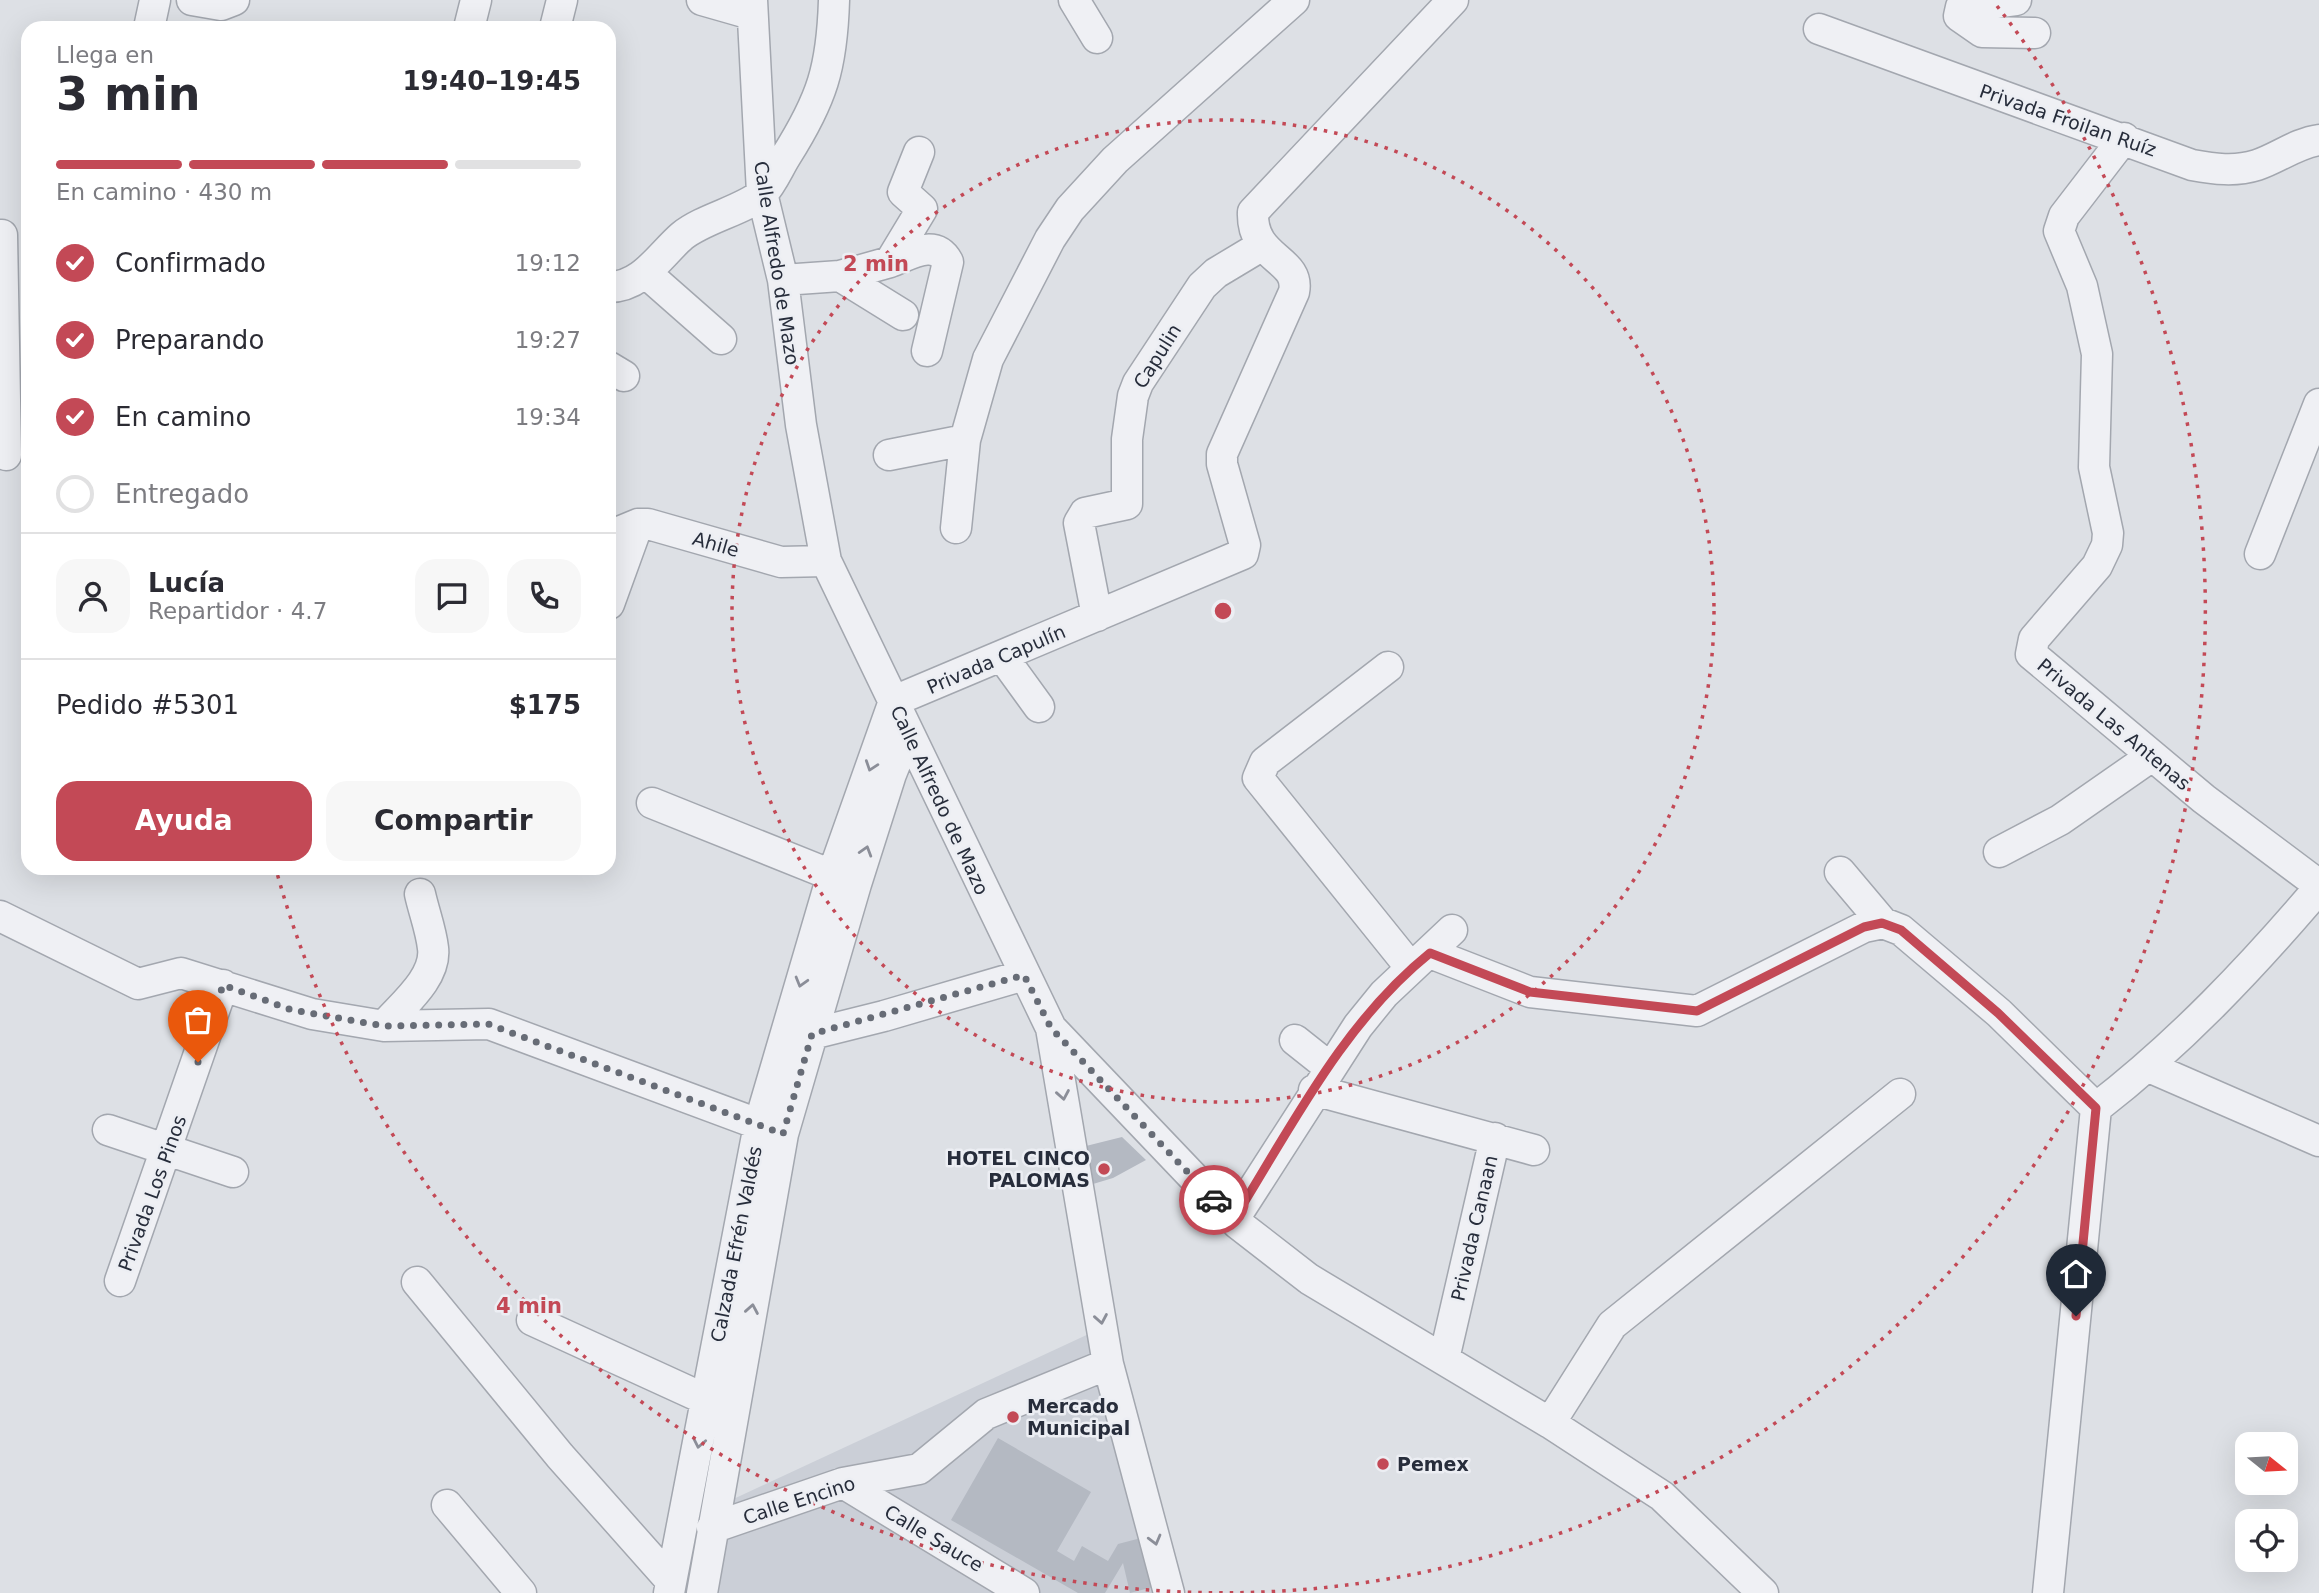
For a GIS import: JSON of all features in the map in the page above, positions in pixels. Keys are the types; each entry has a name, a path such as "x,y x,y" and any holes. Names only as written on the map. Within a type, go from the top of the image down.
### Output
{"street":[{"path":"150,21 155,0"},
{"path":"192,0 221,5 234,0"},
{"path":"471,21 476,0"},
{"path":"557,21 562,0"},
{"path":"702,0 751,7"},
{"path":"616,286 646,273 690,231 762,193 804,126 821,93 833,48 834,0"},
{"path":"1074,0 1097,38"},
{"path":"956,528 965,440 992,348 1031,271 1070,209 1115,160 1294,0"},
{"path":"1261,246 1253,216 1257,205 1453,0"},
{"path":"2016,0 1961,7 1959,16 1982,32 2035,33"},
{"name":"Calle Alfredo de Mazo","path":"751,7 762,193 783,281 801,425 826,561 1051,1028 1108,1364 1169,1593"},
{"name":"Privada Froilan Ruíz","path":"1819,29 2192,165 2234,170 2259,164 2306,142 2319,140"},
{"name":"Privada Las Antenas","path":"2124,138 2064,216 2059,231 2081,286 2096,354 2094,462 2107,524 2107,545 2097,566 2034,639 2031,649 2034,658 2152,756 2319,887"},
{"path":"890,262 922,209 903,192 919,152"},
{"path":"2,234 11,455"},
{"name":"Capulin","path":"1097,616 1080,520 1085,513 1127,504 1126,439 1130,410 1138,383 1202,286 1216,273 1261,246"},
{"name":"Privada Capulín","path":"894,701 1240,557 1244,551 1222,454 1294,292 1296,281 1291,271 1261,246"},
{"path":"783,281 840,276 931,248 942,252 948,262 927,351"},
{"path":"646,273 721,339"},
{"path":"840,276 903,315"},
{"path":"2260,554 2319,404"},
{"path":"889,455 965,440"},
{"path":"616,533 638,524"},
{"path":"616,585 638,524"},
{"name":"Ahile","path":"638,524 781,562 826,561"},
{"path":"1002,656 1039,707"},
{"path":"1388,667 1265,762 1258,778 1420,960 1530,992 1697,1011 1864,927 1882,923"},
{"name":"Calzada Efrén Valdés","path":"702,1593 733,1339 771,1129 894,701"},
{"name":"Calzada Efrén Valdés","path":"771,1129 812,1034 844,880 908,732"},
{"path":"1999,852 2060,820 2152,756"},
{"path":"652,803 844,880"},
{"path":"1840,872 1882,923 1901,930 1989,1005 2096,1108"},
{"path":"2049,1593 2096,1108 2149,1067 2271,945 2319,887"},
{"path":"384,1026 423,982 431,967 434,951 420,894"},
{"path":"0,916 136,984 179,973 223,985 292,1010 384,1026 488,1024 771,1129"},
{"path":"1234,1219 1321,1078 1358,1026 1452,930"},
{"path":"812,1034 1024,975"},
{"name":"Privada Los Pinos","path":"120,1280 168,1151 223,985"},
{"path":"1051,1028 1234,1219 1309,1279 1550,1423 1662,1496 1763,1593"},
{"path":"1295,1040 1321,1078 1494,1138"},
{"path":"2149,1067 2319,1141"},
{"path":"1550,1423 1612,1325 1900,1094"},
{"path":"108,1130 233,1172"},
{"name":"Privada Canaan","path":"1444,1359 1494,1138 1534,1150"},
{"path":"417,1282 670,1587"},
{"path":"532,1320 707,1400"},
{"name":"Calzada Efrén Valdés","path":"670,1587 707,1400 733,1339"},
{"name":"Calle Encino","path":"712,1528 843,1483 924,1468 986,1414 1108,1364"},
{"name":"Calle Sauce","path":"843,1483 1024,1593"},
{"path":"447,1505 521,1593"}],"shaded area":[{"name":"Mercado Municipal","path":"1093,1332 1161,1593 713,1593 727,1502"}],"building":[{"name":"HOTEL CINCO PALOMAS","path":"1122,1137 1146,1160 1113,1178 1083,1187 1074,1149"},
{"path":"998,1438 1091,1492 1057,1551 1074,1561 1082,1546 1108,1561 1118,1544 1141,1538 1153,1587 1130,1593 1123,1563 1105,1593 1078,1593 951,1520"}],"way so far":[{"path":"198,1062 223,985 292,1010 384,1026 477,1023 500,1027 783,1134 812,1034 1024,975 1051,1028 1214,1200"}],"place":[{"name":"HOTEL CINCO PALOMAS","path":"1104,1169"},
{"name":"Mercado Municipal","path":"1013,1417"},
{"name":"Pemex","path":"1383,1464"}],"route":[{"path":"1214,1200 1234,1219 1329,1067 1358,1026 1384,994 1430,953 1504,984 1538,994 1697,1011 1864,927 1882,923 1901,930 1998,1013 2096,1108 2076,1316"}]}
